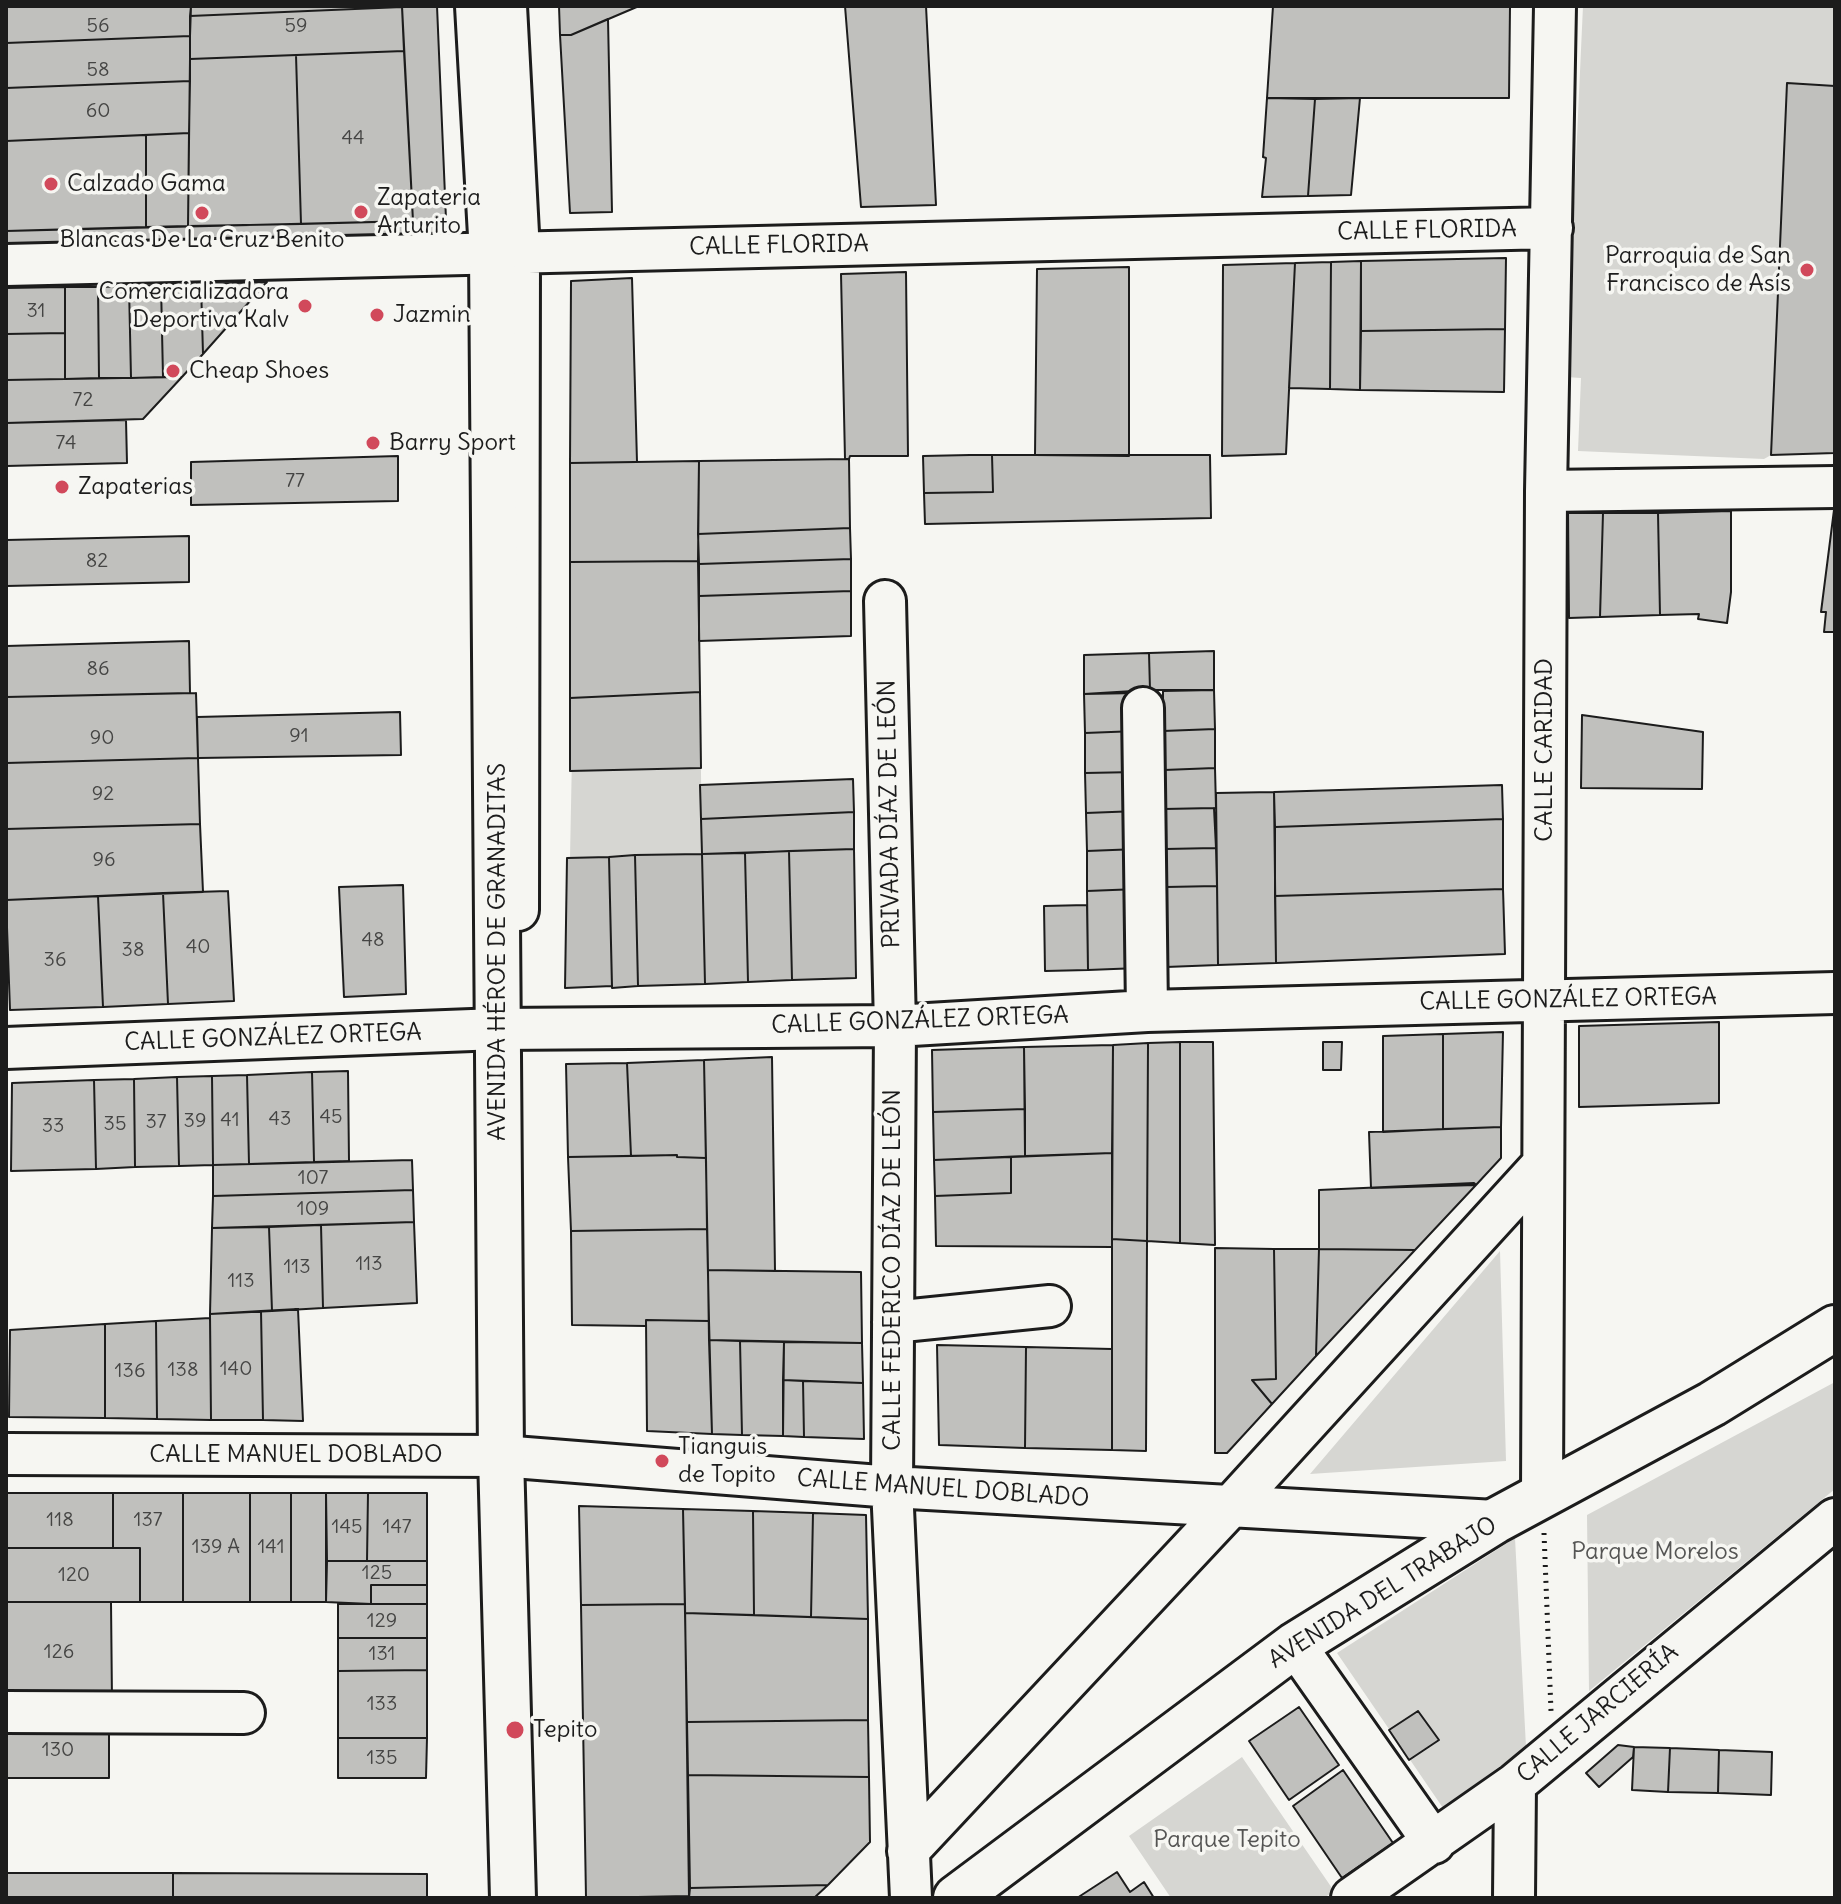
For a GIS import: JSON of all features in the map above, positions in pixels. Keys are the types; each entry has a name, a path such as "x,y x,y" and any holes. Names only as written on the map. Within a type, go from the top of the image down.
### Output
{"main road":[{"name":"AVENIDA HÉROE DE GRANADITAS","path":"478,6 506,253 513,1898"},
{"name":"AVENIDA DEL TRABAJO","path":"956,1898 1295,1645 1495,1521 1712,1404 1835,1328"}],"street":[{"path":"506,6 506,253"},
{"name":"CALLE CARIDAD","path":"1542,1494 1546,491 1555,6"},
{"name":"CALLE FLORIDA","path":"6,265 1552,228"},
{"path":"1546,491 1835,487"},
{"name":"PRIVADA DÍAZ DE LEÓN","path":"885,601 895,1026"},
{"path":"1143,708 1147,1011"},
{"name":"CALLE GONZÁLEZ ORTEGA","path":"6,1048 508,1030 895,1026 1147,1011 1835,993"},
{"name":"CALLE FEDERICO DÍAZ DE LEÓN","path":"895,1026 892,1487 911,1898"},
{"path":"908,1851 1231,1506 1543,1164"},
{"path":"893,1322 1050,1306"},
{"name":"CALLE MANUEL DOBLADO","path":"6,1454 510,1457 892,1487 1495,1521"},
{"path":"510,1457 529,1898"},
{"name":"CALLE JARCIERÍA","path":"1352,1898 1515,1784 1832,1524"},
{"path":"1295,1645 1434,1843"},
{"path":"6,1712 244,1713"},
{"path":"1514,1898 1515,1784"}],"path":[{"path":"1542,1494 1553,1752"}],"green space":[{"path":"1583,6 1835,6 1835,86 1787,84 1771,455 1764,459 1578,451 1581,378 1566,377"},
{"path":"700,695 702,854 570,858 573,703"},
{"path":"1500,1251 1506,1461 1310,1474"},
{"name":"Parque Morelos","path":"1835,1382 1835,1489 1589,1691 1587,1515"},
{"name":"Parque Morelos","path":"1515,1538 1526,1747 1443,1808 1337,1653"},
{"name":"Parque Tepito","path":"1242,1757 1334,1891 1324,1898 1171,1898 1129,1836"}],"building":[{"path":"6,6 191,6 190,36 6,43"},
{"path":"191,6 402,6 402,7 190,16"},
{"path":"402,6 437,6 447,243 6,257 6,231 413,221"},
{"path":"559,6 639,6 571,35 560,35"},
{"path":"845,6 926,6 936,205 861,207"},
{"path":"1273,6 1510,6 1509,98 1267,98"},
{"path":"402,7 404,51 190,59 190,16"},
{"path":"608,19 612,212 570,213 560,35 571,35"},
{"path":"190,36 190,81 6,88 6,43"},
{"path":"404,51 413,221 301,224 296,55"},
{"path":"296,55 301,224 188,226 190,59"},
{"path":"190,81 189,133 6,141 6,88"},
{"name":"Parroquia de San Francisco de Asís","path":"1787,83 1835,86 1835,453 1771,455"},
{"path":"1267,98 1315,99 1308,196 1262,197"},
{"path":"1360,98 1351,195 1308,196 1315,99"},
{"path":"189,133 188,226 146,227 146,135"},
{"path":"146,135 146,227 6,231 6,141"},
{"path":"1506,258 1505,329 1361,331 1361,261"},
{"path":"1361,261 1360,390 1330,389 1331,262"},
{"path":"1331,262 1330,389 1289,388 1295,263"},
{"path":"1295,263 1286,454 1222,456 1223,265"},
{"path":"1129,267 1129,456 1035,455 1037,269"},
{"path":"906,272 908,456 850,456 845,459 841,274"},
{"path":"632,278 637,462 570,463 571,281"},
{"path":"267,282 203,354 201,284"},
{"path":"201,284 203,354 182,377 163,377 161,285"},
{"path":"161,285 163,377 131,378 129,286"},
{"path":"129,286 131,378 99,378 98,287"},
{"path":"65,287 98,287 99,378 65,379"},
{"path":"65,287 65,333 6,334 6,288"},
{"path":"1505,329 1504,392 1360,390 1361,331"},
{"path":"65,333 65,379 6,380 6,334"},
{"path":"182,377 143,419 6,423 6,380"},
{"path":"126,420 127,463 6,466 6,423"},
{"path":"992,455 993,492 924,493 923,456"},
{"path":"992,455 1210,455 1211,518 925,524 924,493 993,492"},
{"path":"398,456 398,501 191,505 191,462"},
{"path":"849,459 850,528 698,534 699,461"},
{"path":"699,461 698,561 570,562 570,463"},
{"path":"1834,510 1835,632 1824,632 1826,612 1821,612"},
{"path":"1731,511 1731,592 1727,623 1698,619 1699,614 1660,615 1658,513"},
{"path":"1568,513 1603,513 1600,617 1569,618"},
{"path":"1603,513 1658,513 1660,615 1600,617"},
{"path":"850,528 851,559 699,564 698,534"},
{"path":"189,536 189,582 6,586 6,540"},
{"path":"851,559 851,591 699,596 699,564"},
{"path":"698,561 700,692 570,698 570,562"},
{"path":"851,591 851,636 699,641 699,596"},
{"path":"189,641 190,693 6,697 6,646"},
{"path":"1214,651 1214,690 1150,690 1149,653"},
{"path":"1149,653 1150,690 1084,694 1084,655"},
{"path":"1214,690 1215,729 1163,731 1163,691"},
{"path":"700,692 701,768 570,771 570,698"},
{"path":"196,693 198,758 6,763 6,697"},
{"path":"1137,693 1137,731 1085,733 1084,694"},
{"path":"400,712 401,755 198,758 197,717"},
{"path":"1582,715 1703,732 1702,789 1581,788"},
{"path":"1215,729 1215,768 1164,770 1163,731"},
{"path":"1137,731 1137,772 1085,773 1085,733"},
{"path":"198,758 200,824 6,829 6,763"},
{"path":"1215,768 1216,808 1164,809 1164,770"},
{"path":"1137,772 1138,811 1086,813 1085,773"},
{"path":"853,779 854,812 701,819 700,785"},
{"path":"1502,785 1503,819 1275,827 1274,792"},
{"path":"1274,792 1276,963 1218,965 1216,793"},
{"path":"1214,808 1216,848 1165,849 1164,809"},
{"path":"1138,811 1138,849 1087,851 1086,813"},
{"path":"854,812 854,849 702,854 701,819"},
{"path":"1503,819 1503,889 1275,896 1275,827"},
{"path":"200,824 203,892 6,900 6,829"},
{"path":"1216,848 1217,886 1166,887 1165,849"},
{"path":"854,849 856,978 792,980 789,851"},
{"path":"1138,849 1138,889 1087,891 1087,851"},
{"path":"789,851 792,980 748,982 745,853"},
{"path":"745,853 748,982 705,984 702,854"},
{"path":"702,854 705,984 638,986 635,855"},
{"path":"635,855 638,986 612,988 609,857"},
{"path":"609,857 612,986 565,988 567,858"},
{"path":"403,885 406,994 344,997 339,887"},
{"path":"1217,886 1218,965 1166,967 1166,887"},
{"path":"1138,889 1139,968 1088,970 1087,891"},
{"path":"1503,889 1505,954 1276,963 1275,896"},
{"path":"228,891 234,1001 168,1004 163,893"},
{"path":"163,893 168,1004 103,1007 98,896"},
{"path":"98,896 103,1007 10,1010 6,900"},
{"path":"1087,905 1088,970 1045,971 1044,906"},
{"path":"1719,1022 1719,1103 1579,1107 1579,1026"},
{"path":"1503,1032 1501,1127 1443,1129 1443,1034"},
{"path":"1443,1034 1443,1129 1383,1132 1383,1036"},
{"path":"1180,1042 1213,1042 1215,1245 1180,1243"},
{"path":"1180,1042 1180,1243 1147,1241 1148,1043"},
{"path":"1323,1042 1342,1042 1341,1070 1323,1070"},
{"path":"1148,1043 1147,1241 1112,1239 1113,1045"},
{"path":"1113,1045 1112,1153 1025,1156 1024,1047"},
{"path":"1024,1047 1025,1109 933,1112 932,1050"},
{"path":"772,1057 775,1271 708,1270 704,1060"},
{"path":"704,1060 706,1158 631,1156 627,1063"},
{"path":"627,1063 631,1156 568,1157 566,1064"},
{"path":"348,1071 349,1161 314,1162 312,1072"},
{"path":"312,1072 314,1162 249,1164 247,1075"},
{"path":"247,1075 249,1164 213,1165 212,1076"},
{"path":"212,1076 213,1165 179,1166 177,1077"},
{"path":"177,1077 179,1166 135,1167 134,1079"},
{"path":"134,1079 135,1167 96,1169 94,1080"},
{"path":"94,1080 96,1169 11,1171 12,1083"},
{"path":"1025,1109 1025,1156 934,1160 933,1112"},
{"path":"1501,1127 1501,1158 1476,1185 1371,1188 1369,1132"},
{"path":"1112,1153 1112,1247 936,1246 935,1196 1011,1193 1011,1157"},
{"path":"677,1155 706,1158 707,1229 571,1231 568,1157"},
{"path":"1011,1157 1011,1193 935,1196 934,1160"},
{"path":"412,1160 413,1190 213,1196 213,1165"},
{"path":"1476,1185 1415,1250 1319,1249 1319,1190"},
{"path":"413,1190 414,1222 212,1228 213,1196"},
{"path":"414,1222 417,1303 323,1308 321,1225"},
{"path":"321,1225 323,1308 272,1311 269,1227"},
{"path":"269,1227 272,1311 210,1314 212,1228"},
{"path":"707,1229 709,1321 646,1320 646,1326 572,1325 571,1231"},
{"path":"1112,1239 1147,1241 1146,1451 1112,1450"},
{"path":"1215,1248 1274,1249 1276,1379 1252,1380 1272,1404 1227,1453 1215,1453"},
{"path":"1274,1249 1319,1249 1316,1356 1272,1404 1252,1380 1276,1379"},
{"path":"1319,1249 1415,1250 1316,1356"},
{"path":"708,1270 861,1272 862,1343 709,1340"},
{"path":"298,1309 303,1421 263,1420 261,1311"},
{"path":"261,1311 263,1420 211,1420 210,1314"},
{"path":"210,1318 211,1420 157,1419 156,1321"},
{"path":"646,1320 709,1321 712,1434 647,1431"},
{"path":"156,1321 157,1419 105,1418 105,1324"},
{"path":"105,1324 105,1418 9,1417 10,1330"},
{"path":"709,1340 740,1341 742,1435 712,1434"},
{"path":"740,1341 784,1342 783,1436 742,1435"},
{"path":"784,1342 862,1343 863,1383 783,1380"},
{"path":"937,1345 1026,1347 1025,1448 939,1445"},
{"path":"1026,1347 1112,1349 1112,1450 1025,1448"},
{"path":"783,1380 803,1381 804,1437 783,1436"},
{"path":"803,1381 863,1383 864,1439 804,1437"},
{"path":"7,1493 113,1493 113,1548 7,1548"},
{"path":"113,1493 183,1493 183,1602 140,1602 140,1548 113,1548"},
{"path":"183,1493 250,1493 250,1602 183,1602"},
{"path":"250,1493 291,1493 291,1602 250,1602"},
{"path":"291,1493 326,1493 326,1602 291,1602"},
{"path":"326,1493 368,1493 367,1561 327,1561"},
{"path":"368,1493 427,1493 427,1561 367,1561"},
{"path":"579,1506 683,1509 685,1604 581,1605"},
{"path":"683,1509 753,1511 754,1615 685,1613"},
{"path":"753,1511 813,1513 811,1617 754,1615"},
{"path":"813,1513 866,1515 868,1619 811,1617"},
{"path":"7,1548 140,1548 140,1602 7,1602"},
{"path":"327,1561 427,1561 427,1585 371,1585 371,1604 326,1602"},
{"path":"371,1585 427,1585 427,1604 371,1604"},
{"path":"7,1602 111,1602 112,1701 7,1701"},
{"path":"338,1604 427,1604 427,1638 338,1638"},
{"path":"685,1604 689,1896 586,1898 581,1605"},
{"path":"685,1613 868,1619 868,1720 687,1722"},
{"path":"338,1638 427,1638 427,1670 338,1671"},
{"path":"427,1670 427,1738 338,1738 338,1671"},
{"path":"1299,1707 1339,1765 1289,1800 1249,1741"},
{"path":"1418,1711 1439,1740 1409,1760 1389,1730"},
{"path":"868,1720 869,1777 688,1775 687,1722"},
{"path":"109,1721 109,1778 7,1778 7,1722"},
{"path":"338,1738 427,1738 426,1778 338,1778"},
{"path":"1618,1745 1634,1747 1633,1757 1599,1787 1586,1773"},
{"path":"1634,1747 1670,1748 1668,1792 1632,1790"},
{"path":"1670,1748 1719,1750 1718,1793 1668,1792"},
{"path":"1719,1750 1772,1752 1771,1795 1718,1793"},
{"path":"1343,1770 1393,1843 1342,1878 1293,1806"},
{"path":"688,1775 869,1777 870,1842 828,1885 690,1888"},
{"path":"1117,1872 1130,1892 1144,1882 1154,1898 1077,1898"},
{"path":"7,1873 173,1873 173,1898 7,1898"},
{"path":"173,1873 427,1874 427,1898 173,1898"},
{"path":"828,1885 814,1898 689,1898 690,1888"}],"place":[{"name":"Calzado Gama","path":"51,184"},
{"name":"Zapateria Arturito","path":"361,212"},
{"name":"Blancas De La Cruz Benito","path":"202,213"},
{"name":"Parroquia de San Francisco de Asís","path":"1807,270"},
{"name":"Comercializadora Deportiva Kalv","path":"305,306"},
{"name":"Jazmin","path":"377,315"},
{"name":"Cheap Shoes","path":"173,371"},
{"name":"Barry Sport","path":"373,443"},
{"name":"Zapaterias","path":"62,487"},
{"name":"Tianguis de Topito","path":"662,1461"},
{"name":"Tepito","path":"515,1730"}]}
